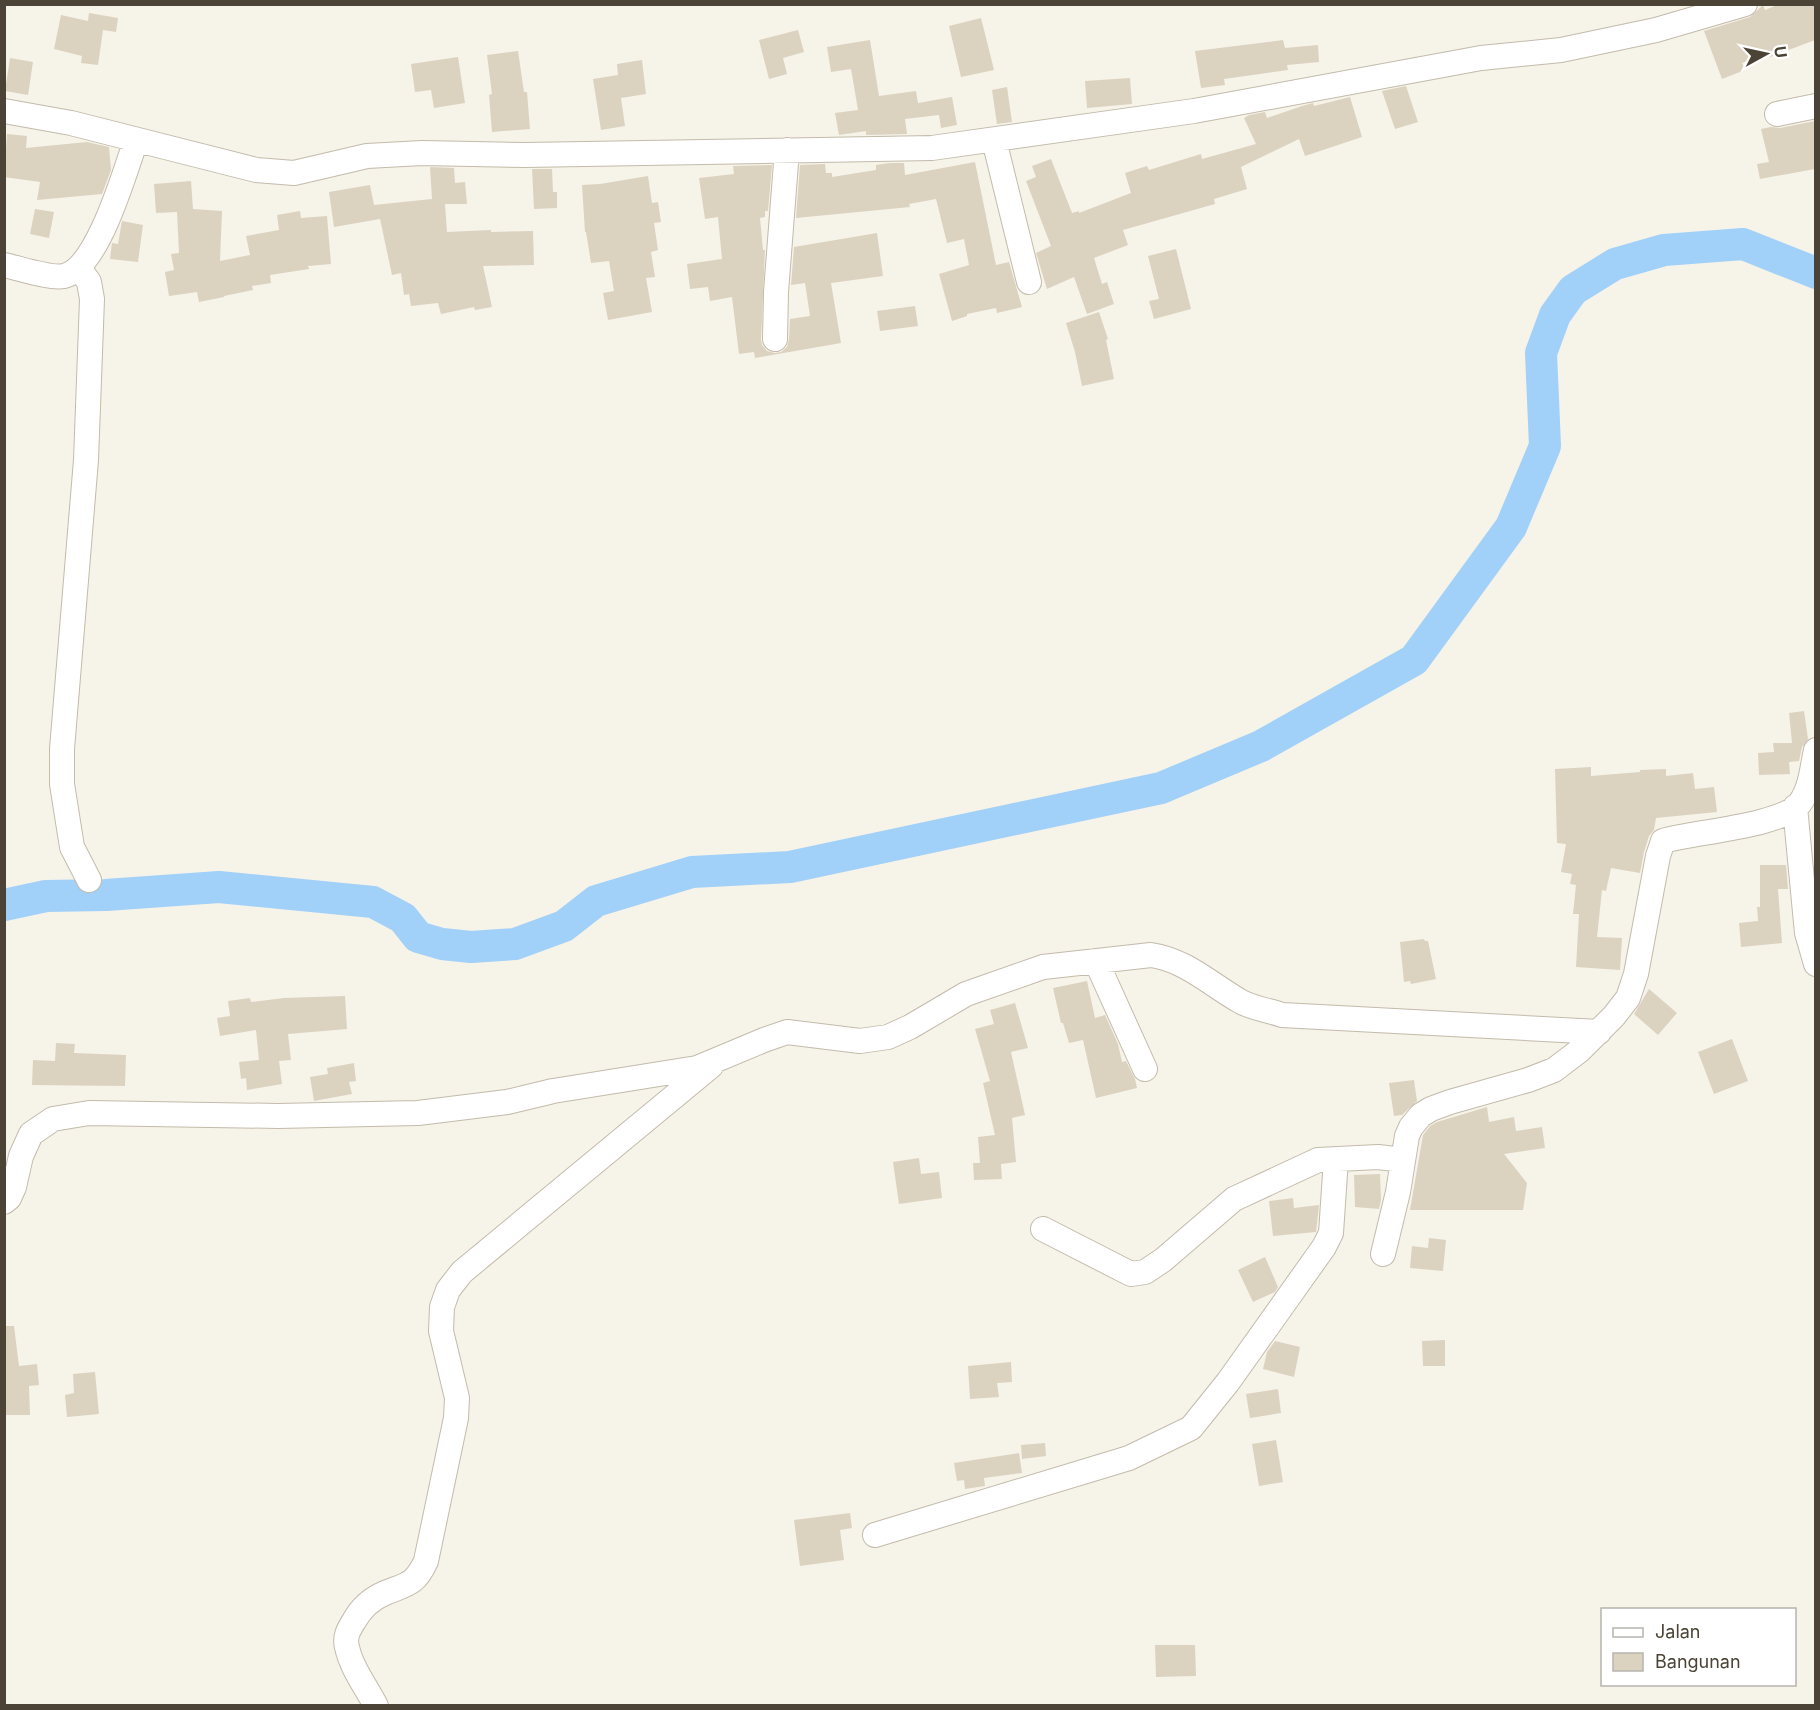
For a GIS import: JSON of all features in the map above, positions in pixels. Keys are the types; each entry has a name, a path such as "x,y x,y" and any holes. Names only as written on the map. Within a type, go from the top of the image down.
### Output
{"street":[{"path":"4,111 71,123 256,170 294,173 367,156 422,153 525,155 932,148 1194,111 1481,58 1561,50 1656,30 1745,4"},
{"path":"1777,114 1815,106"},
{"path":"4,265 63,276 79,268 90,253 109,216 136,140"},
{"path":"994,140 1029,282"},
{"path":"776,339 776,292 787,150"},
{"path":"79,268 89,282 92,299 86,460 62,784 72,847 89,880"},
{"path":"1383,1254 1398,1192 1407,1136 1421,1115 1431,1109 1554,1070 1579,1051 1628,998 1636,974 1658,856 1663,841 1785,814 1795,807 1808,788 1815,750"},
{"path":"1795,807 1807,933 1815,964"},
{"path":"4,1202 14,1188 21,1156 32,1134 53,1119 89,1113 278,1116 418,1113 507,1102 553,1091 697,1068 787,1032 860,1041 888,1037 910,1027 966,994 1043,968 1151,955 1164,957 1186,966 1240,1002 1282,1015 1599,1032"},
{"path":"1096,961 1145,1070"},
{"path":"376,1706 353,1664 346,1646 347,1632 356,1616 368,1602 384,1593 405,1587 419,1576 426,1560 456,1418 457,1398 441,1331 442,1307 448,1290 462,1272 722,1057"},
{"path":"1043,1229 1131,1274 1137,1274 1145,1272 1163,1260 1234,1199 1317,1160 1378,1157 1403,1160"},
{"path":"874,1535 1129,1458 1191,1428 1239,1366 1324,1247 1331,1233 1336,1159"}],"building":[{"path":"1780,4 1815,4 1815,40 1770,57 1768,53 1742,63 1745,70 1722,79 1704,31 1750,17 1763,5 1765,10"},
{"path":"89,13 118,18 116,32 103,30 98,65 81,63 82,56 54,49 61,15 88,21"},
{"path":"981,18 994,70 961,77 949,26"},
{"path":"798,30 804,52 783,58 787,74 769,79 759,40"},
{"path":"870,40 879,96 916,91 918,103 952,97 957,125 941,128 939,115 905,119 907,134 866,135 866,131 839,135 835,113 858,110 851,69 831,72 827,47"},
{"path":"1283,40 1285,48 1318,45 1319,62 1287,65 1288,70 1224,79 1225,85 1201,88 1195,51"},
{"path":"518,51 524,92 527,92 530,129 492,132 489,95 492,94 487,55"},
{"path":"458,57 465,103 434,108 431,90 415,92 411,64"},
{"path":"10,58 33,62 28,95 5,91"},
{"path":"642,60 646,94 621,98 625,126 601,130 593,79 618,75 617,64"},
{"path":"1130,78 1132,104 1087,108 1085,81"},
{"path":"1406,86 1418,122 1395,129 1382,91"},
{"path":"1007,87 1012,122 997,124 992,90"},
{"path":"1350,97 1362,137 1305,156 1299,139 1241,167 1247,189 1214,199 1215,204 1123,230 1128,245 1094,258 1102,284 1107,282 1114,304 1087,314 1074,277 1047,289 1036,253 1051,246 1026,181 1036,177 1032,166 1051,159 1072,213 1079,211 1079,213 1131,193 1125,173 1147,166 1149,170 1201,154 1202,159 1256,144 1244,118 1249,115 1265,112 1267,118 1313,103 1314,106"},
{"path":"1815,121 1815,169 1760,179 1757,164 1769,162 1761,129"},
{"path":"7,134 27,136 26,148 87,142 109,147 111,170 102,194 37,200 40,182 4,177"},
{"path":"975,162 996,265 1009,262 1022,307 997,313 996,308 967,314 967,316 952,321 939,274 969,265 964,239 947,243 936,199 909,204 910,207 796,218 800,165 825,164 826,173 832,173 832,177 876,170 876,165 890,163 904,163 905,175"},
{"path":"772,165 768,211 765,211 765,217 760,218 763,250 765,250 761,339 767,351 781,352 787,347 790,319 810,316 805,283 791,285 794,247 877,233 883,276 831,283 841,343 755,358 754,352 739,354 732,297 710,301 708,287 690,289 687,264 722,259 718,217 705,219 699,178 734,174 733,166"},
{"path":"430,167 454,168 455,183 465,182 467,204 445,204 447,232 533,231 534,265 483,266 492,307 475,310 474,307 441,314 438,303 411,306 409,294 404,295 401,273 392,275 380,219 334,227 329,192 370,185 374,205 432,199"},
{"path":"532,169 552,169 553,192 557,192 557,208 534,209"},
{"path":"648,176 652,203 658,202 661,222 654,223 658,250 651,252 655,277 646,278 652,312 608,320 603,293 614,291 609,261 591,263 585,232 582,185"},
{"path":"191,181 193,209 222,211 220,261 250,255 246,236 279,230 277,215 300,211 301,218 327,216 331,264 308,266 309,269 270,275 271,283 252,286 253,290 199,302 197,292 169,296 165,272 174,270 171,254 179,253 177,212 156,213 154,184"},
{"path":"35,209 54,212 49,238 30,234"},
{"path":"122,221 143,225 138,262 110,259 112,243 118,244"},
{"path":"1176,249 1191,309 1154,319 1149,301 1159,299 1148,256"},
{"path":"915,306 918,326 880,331 877,311"},
{"path":"1099,312 1108,339 1106,340 1114,379 1082,386 1066,323"},
{"path":"1804,711 1808,739 1802,747 1799,761 1789,762 1790,774 1759,775 1758,753 1774,752 1773,743 1792,743 1789,713"},
{"path":"1591,767 1591,776 1666,769 1666,776 1693,773 1695,789 1714,787 1717,812 1656,818 1654,830 1649,836 1644,852 1640,873 1611,868 1606,891 1602,890 1597,937 1622,938 1620,970 1576,967 1579,914 1573,914 1576,885 1570,884 1572,874 1561,872 1566,844 1557,843 1555,769"},
{"path":"1760,865 1786,865 1788,889 1778,889 1782,943 1741,947 1739,923 1758,921"},
{"path":"1424,939 1428,941 1436,979 1411,984 1410,981 1404,982 1400,942"},
{"path":"1087,981 1095,1018 1105,1015 1118,1044 1122,1062 1126,1061 1137,1088 1096,1098 1083,1040 1069,1043 1063,1023 1061,1023 1053,988"},
{"path":"1649,989 1677,1013 1658,1035 1634,1014"},
{"path":"345,996 347,1029 288,1034 291,1060 279,1061 282,1084 247,1090 246,1078 241,1079 239,1062 259,1060 256,1030 220,1036 217,1018 230,1016 228,1001 250,998 251,1002 284,998"},
{"path":"1015,1003 1028,1048 1011,1052 1025,1115 1012,1118 1016,1162 1001,1164 1002,1179 974,1180 973,1163 980,1163 978,1137 995,1135 983,1083 990,1081 975,1029 994,1024 990,1010"},
{"path":"1732,1039 1748,1081 1714,1094 1698,1052"},
{"path":"56,1043 75,1044 74,1053 126,1055 125,1086 32,1085 33,1060 55,1061"},
{"path":"354,1063 356,1081 349,1082 352,1094 314,1101 310,1077 328,1074 327,1068"},
{"path":"1414,1080 1417,1101 1402,1115 1394,1116 1389,1083"},
{"path":"1487,1107 1489,1122 1514,1117 1516,1131 1542,1127 1545,1148 1504,1154 1527,1183 1523,1210 1410,1210 1423,1135 1430,1126 1437,1122"},
{"path":"919,1158 921,1174 939,1172 942,1198 899,1204 893,1162"},
{"path":"1380,1174 1379,1209 1355,1207 1354,1175"},
{"path":"1293,1198 1294,1208 1319,1205 1316,1232 1273,1236 1269,1201"},
{"path":"1429,1238 1446,1240 1443,1271 1410,1268 1412,1246 1428,1248"},
{"path":"1265,1257 1278,1287 1275,1292 1253,1302 1238,1270"},
{"path":"4,1326 14,1326 19,1366 37,1364 39,1385 29,1386 30,1415 4,1415"},
{"path":"1445,1340 1445,1366 1423,1366 1422,1341"},
{"path":"1275,1341 1300,1347 1294,1377 1263,1369 1267,1352"},
{"path":"1011,1362 1012,1382 997,1383 999,1397 970,1399 968,1366"},
{"path":"95,1372 99,1414 67,1417 65,1395 74,1393 73,1374"},
{"path":"1278,1389 1281,1413 1250,1418 1246,1394"},
{"path":"1276,1440 1283,1482 1259,1486 1252,1444"},
{"path":"1045,1443 1046,1456 1022,1459 1021,1445"},
{"path":"1019,1453 1022,1473 984,1478 985,1486 965,1489 964,1480 957,1481 954,1463"},
{"path":"850,1513 852,1528 840,1530 844,1560 800,1566 794,1520"},
{"path":"1155,1645 1195,1645 1196,1676 1156,1677"}],"waterway":[{"path":"4,905 46,896 106,895 219,887 373,902 403,918 418,937 442,944 471,947 515,944 564,926 596,901 692,872 790,867 1161,788 1261,746 1414,660 1511,527 1545,446 1541,353 1555,315 1573,290 1615,264 1664,250 1743,244 1816,273"}]}
